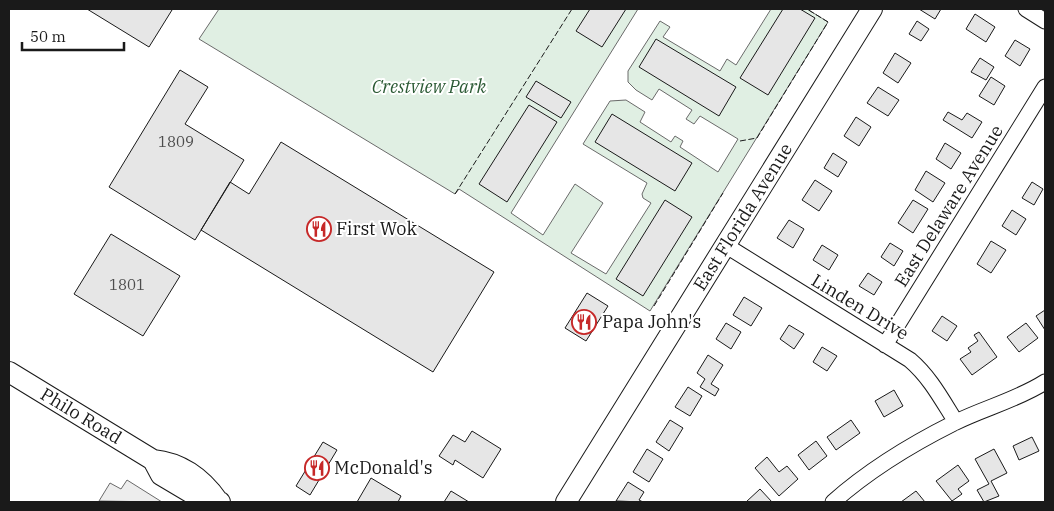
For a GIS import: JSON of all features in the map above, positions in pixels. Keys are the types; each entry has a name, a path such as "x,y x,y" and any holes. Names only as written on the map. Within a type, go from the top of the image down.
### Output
{"main road":[{"name":"East Florida Avenue","path":"566,502 872,9"},
{"name":"Philo Road","path":"9,372 153,460 172,462 206,484 219,502"}],"street":[{"path":"1026,9 1045,20"},
{"name":"East Delaware Avenue","path":"885,345 1045,87"},
{"name":"Linden Drive","path":"725,245 885,345 921,370 956,422"},
{"path":"833,502 872,473 956,422 1045,382"}],"green space":[{"name":"Crestview Park","path":"219,9 638,9 511,213 543,235 575,184 603,203 571,253 606,274 651,203 643,198 642,194 647,183 583,144 610,101 626,100 645,112 640,122 671,142 675,136 683,141 680,147 718,172 738,139 700,116 694,124 686,119 692,110 659,89 652,100 636,90 628,82 628,71 660,21 670,27 663,37 720,71 727,59 736,65 771,9 807,9 828,22 650,311 459,189 455,194 199,39"}],"shaded area":[{"path":"127,480 162,502 99,501 110,483 121,489"}],"building":[{"path":"87,9 169,9 172,10 149,47"},
{"path":"590,9 626,9 602,47 576,31"},
{"path":"783,9 800,9 815,18 768,95 740,78"},
{"path":"919,9 941,9 935,19"},
{"path":"975,14 995,27 986,42 966,29"},
{"path":"917,21 929,29 921,41 909,34"},
{"path":"656,39 736,87 719,116 639,67"},
{"path":"1015,40 1030,49 1020,66 1005,56"},
{"path":"895,53 911,63 898,83 883,73"},
{"path":"980,58 994,67 986,80 971,72"},
{"path":"180,70 208,87 185,124 244,160 195,240 109,187"},
{"path":"991,77 1005,86 994,105 979,96"},
{"path":"536,81 571,102 561,118 526,97"},
{"path":"878,87 899,100 888,116 867,103"},
{"path":"529,105 557,122 507,202 479,184"},
{"path":"948,112 962,120 967,113 982,122 972,138 943,120"},
{"path":"612,114 692,163 675,191 595,142"},
{"path":"856,117 871,127 859,146 844,136"},
{"path":"281,142 494,272 433,372 201,230 230,182 249,194"},
{"path":"945,143 961,153 951,169 936,159"},
{"path":"833,153 847,162 838,177 824,168"},
{"path":"926,171 945,183 933,202 915,190"},
{"path":"815,180 832,191 819,211 802,200"},
{"path":"1032,182 1043,189 1034,205 1022,198"},
{"path":"665,200 692,217 643,296 616,279"},
{"path":"913,200 928,209 913,233 898,223"},
{"path":"1012,210 1026,219 1016,235 1002,226"},
{"path":"789,220 804,229 793,248 777,238"},
{"path":"111,234 180,276 143,336 74,294"},
{"path":"991,241 1006,250 991,273 977,264"},
{"path":"890,243 903,251 894,266 881,257"},
{"path":"822,245 838,255 829,270 813,260"},
{"path":"868,273 882,282 874,295 859,286"},
{"name":"Papa John's","path":"587,293 608,306 586,341 565,328"},
{"path":"744,297 762,308 751,326 733,315"},
{"path":"1045,310 1045,330 1036,316"},
{"path":"942,316 957,326 947,341 932,331"},
{"path":"726,323 741,332 731,349 716,339"},
{"path":"1026,323 1038,338 1019,352 1007,337"},
{"path":"789,325 804,334 794,349 780,339"},
{"path":"979,332 997,357 972,375 960,359 971,352 968,348 978,341 974,335"},
{"path":"822,347 837,356 827,371 813,362"},
{"path":"708,355 723,365 711,384 719,389 715,396 700,387 705,379 697,373"},
{"path":"688,387 702,396 690,416 675,407"},
{"path":"894,390 903,406 884,417 875,401"},
{"path":"670,420 683,428 669,451 656,442"},
{"path":"851,420 860,433 836,450 827,437"},
{"path":"472,431 501,449 483,478 455,460 453,465 439,456 453,435 465,442"},
{"path":"1032,437 1039,451 1019,460 1013,446"},
{"path":"816,441 827,456 809,470 798,455"},
{"name":"McDonald's","path":"323,442 337,450 310,495 296,486"},
{"path":"647,449 663,459 649,482 633,472"},
{"path":"994,449 1007,473 991,481 999,496 984,502 977,490 989,484 975,459"},
{"path":"767,457 779,472 787,466 798,479 779,496 755,468"},
{"path":"958,465 969,481 958,489 962,494 952,501 936,481"},
{"path":"371,478 401,496 398,502 357,502"},
{"path":"628,482 644,492 639,500 643,502 616,501"},
{"path":"760,489 772,502 746,502"},
{"path":"451,491 469,502 444,502"},
{"path":"916,491 925,502 901,502"}],"fence":[{"path":"455,194 572,9"},
{"path":"740,141 757,138 828,22 807,9"},
{"path":"654,306 723,193"}],"place":[{"name":"First Wok","path":"319,229"},
{"name":"Papa John's","path":"584,322"},
{"name":"McDonald's","path":"317,468"}]}
